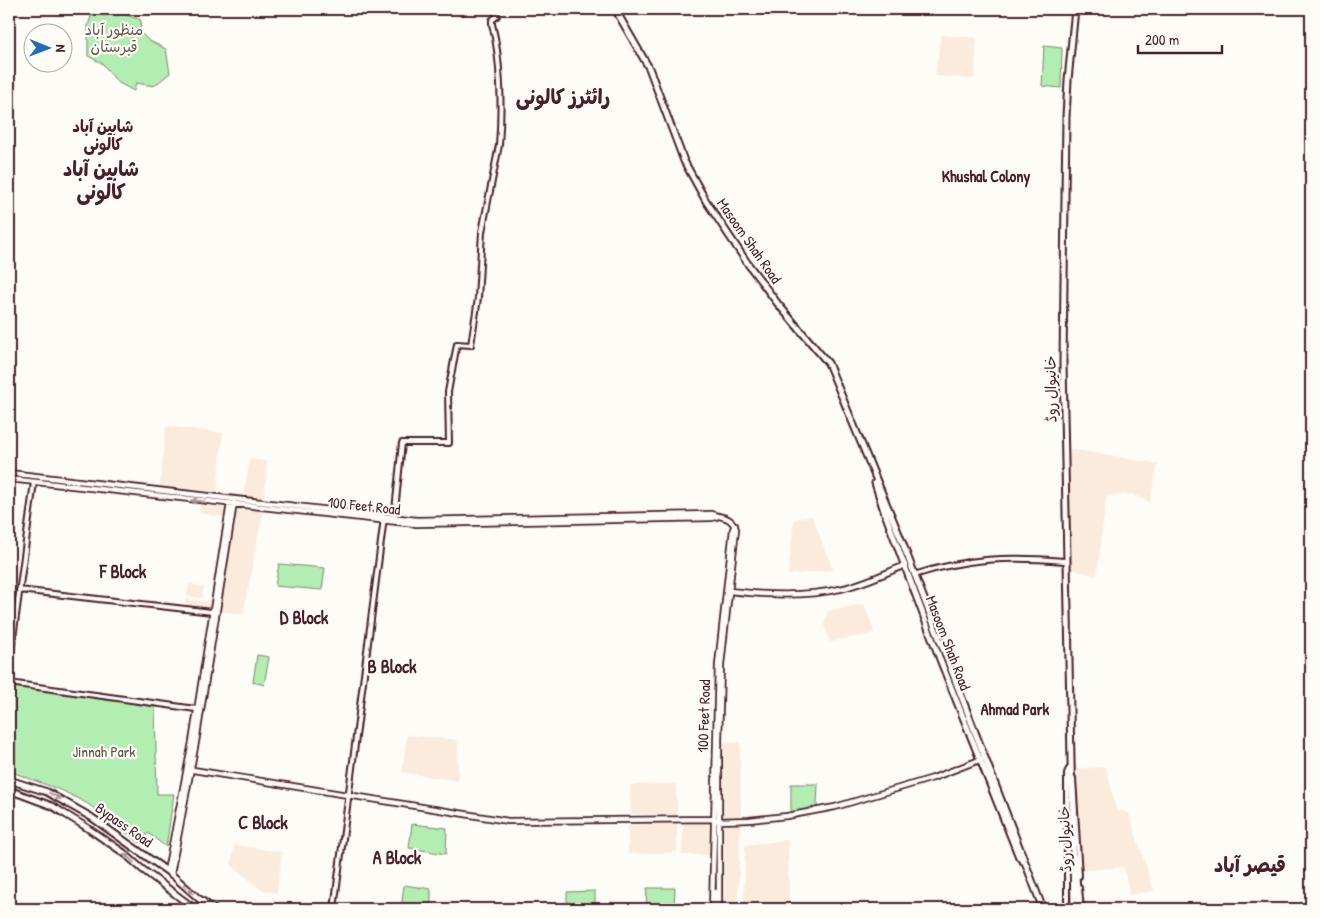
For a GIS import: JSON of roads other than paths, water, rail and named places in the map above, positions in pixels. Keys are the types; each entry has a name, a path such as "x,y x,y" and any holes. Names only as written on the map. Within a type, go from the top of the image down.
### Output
{"main road":[{"name":"Masoom Shah Road","path":"615,9 649,68 684,160 706,201 748,264 778,304 828,363 982,759 1028,868 1043,909"},
{"name":"خانیوال روڈ","path":"1071,909 1065,514 1060,367 1063,127 1074,9"},
{"name":"100 Feet Road","path":"9,473 394,520 706,514 729,518 736,529 721,665 716,861 712,909"},
{"name":"100 Feet Road","path":"9,479 232,501"},
{"path":"189,769 196,709 232,501"},
{"path":"169,873 189,769 232,501"},
{"name":"خانیوال روڈ","path":"1065,514 1064,561 1070,769 1072,782 1071,909"},
{"name":"Masoom Shah Road","path":"898,540 914,575 921,600"},
{"path":"728,591 783,595 839,590 906,565"},
{"path":"189,769 508,821 717,820 758,819 826,809 933,778 982,759"},
{"name":"Bypass Road","path":"9,780 48,792 71,805 169,873 214,909"},
{"path":"1072,782 1079,909"},
{"path":"9,790 52,806 83,825 124,853 195,909"},
{"name":"100 Feet Road","path":"716,861 718,909"},
{"path":"716,861 718,909"}],"street":[{"path":"394,520 402,443 449,443 448,392 457,344 471,345 478,298 482,232 499,145 498,61 492,24 492,20 497,16 495,9"},
{"path":"9,668 34,482"},
{"path":"334,909 384,519"},
{"path":"914,575 942,567 999,558 1064,561"},
{"path":"19,590 212,612"},
{"path":"9,683 196,709"},
{"path":"1070,769 1067,773 1071,909"},
{"name":"خانیوال روڈ","path":"1070,769 1075,785 1079,909"}],"district":[{"name":"رائٹرز کالونی","path":"563,97"},
{"name":"شاہین آباد کالونی","path":"103,135"},
{"name":"Khushal Colony","path":"986,176"},
{"name":"شاہین آباد کالونی","path":"101,180"},
{"name":"F Block","path":"123,572"},
{"name":"D Block","path":"304,618"},
{"name":"B Block","path":"392,667"},
{"name":"Ahmad Park","path":"1015,709"},
{"name":"C Block","path":"263,823"},
{"name":"A Block","path":"397,858"},
{"name":"قیصر آباد","path":"1250,865"}],"park label":[{"name":"منظور آباد قبرستان","path":"114,38"},
{"name":"Jinnah Park","path":"104,752"}]}
